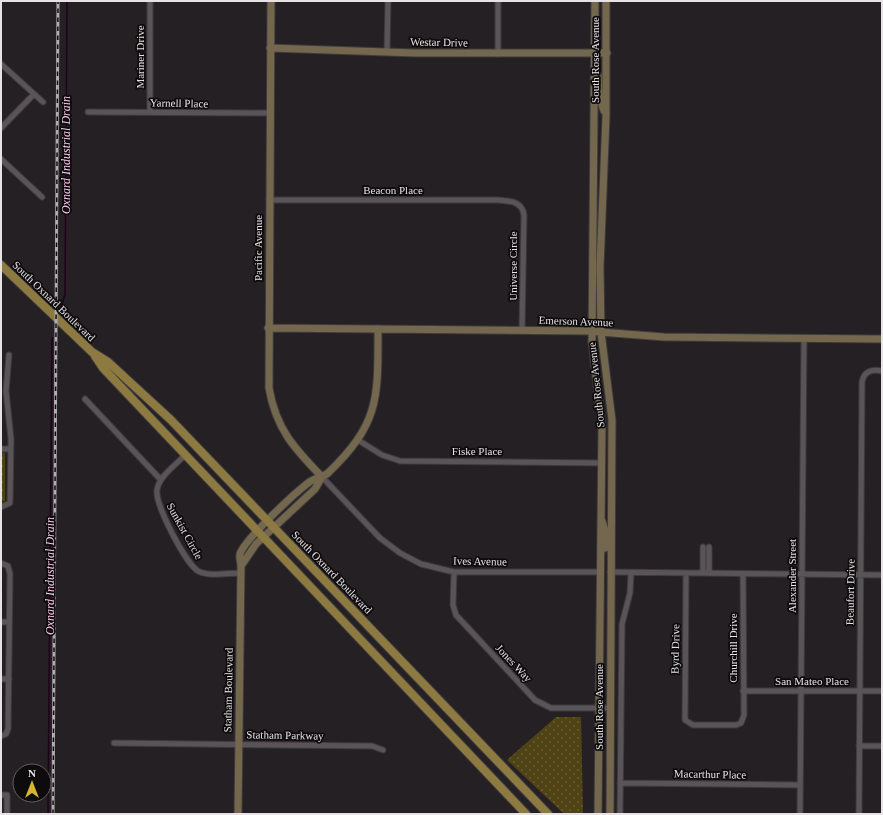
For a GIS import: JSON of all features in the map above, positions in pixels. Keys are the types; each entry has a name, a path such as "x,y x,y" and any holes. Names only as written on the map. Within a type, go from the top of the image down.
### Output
{"main road":[{"name":"South Oxnard Boulevard","path":"1,265 92,352 108,362 156,405 275,527 318,575 548,813"},
{"name":"South Oxnard Boulevard","path":"92,352 103,368 526,814"}],"street":[{"name":"Mariner Drive","path":"150,1 150,112"},
{"name":"Pacific Avenue","path":"271,1 268,377 274,411 289,441 322,477"},
{"path":"387,51 388,1"},
{"path":"498,1 498,54"},
{"name":"South Rose Avenue","path":"595,1 592,332 594,363 602,411 598,814"},
{"name":"South Rose Avenue","path":"606,1 606,117 600,267 601,332 612,412 610,572 610,814"},
{"path":"594,18 599,49 603,48 606,39"},
{"name":"Westar Drive","path":"270,48 498,54 607,54"},
{"path":"594,54 598,58 599,96 606,117"},
{"path":"1,64 43,102"},
{"path":"1,128 34,94"},
{"name":"Yarnell Place","path":"88,112 270,113"},
{"path":"1,159 42,197"},
{"name":"Beacon Place","path":"269,200 498,200 517,204"},
{"name":"Universe Circle","path":"517,204 522,209 524,215 522,330"},
{"name":"Emerson Avenue","path":"268,328 522,330 601,332 664,337 882,339"},
{"name":"Statham Boulevard","path":"238,814 240,556 243,548 275,527 315,489 322,477 342,459 358,440 370,416 377,390 378,329"},
{"name":"Alexander Street","path":"800,814 804,338"},
{"path":"1,507 10,503 11,430 3,391 9,355"},
{"name":"Beaufort Drive","path":"859,814 862,382 867,373 873,370 882,371"},
{"path":"85,399 161,480 185,455"},
{"name":"Fiske Place","path":"358,440 382,455 400,461 602,463"},
{"path":"1,449 11,449"},
{"name":"Statham Boulevard","path":"261,535 269,521 310,481 322,477"},
{"name":"Ives Avenue","path":"322,477 390,546 421,564 454,572 601,572"},
{"name":"Sunkist Circle","path":"161,480 157,492 161,513 195,569 206,573 241,570"},
{"path":"600,517 606,530 605,565 610,572 882,575"},
{"path":"703,573 706,547 709,573"},
{"path":"1,563 8,566 10,574 8,728 3,735"},
{"name":"Jones Way","path":"454,572 453,605 456,615 535,700 551,708 610,708"},
{"path":"620,814 622,624 630,593 630,573"},
{"name":"Byrd Drive","path":"686,574 684,716 687,723 693,725 733,726 741,723"},
{"name":"Churchill Drive","path":"741,723 744,715 742,691 744,574"},
{"path":"1,622 9,622"},
{"path":"1,679 9,679"},
{"name":"San Mateo Place","path":"742,691 882,691"},
{"name":"Statham Parkway","path":"114,743 372,746 383,750"},
{"path":"859,746 882,746"},
{"name":"Macarthur Place","path":"620,783 800,785"},
{"path":"1,795 7,795 7,814"}],"shaded area":[{"path":"1,453 5,453 5,501 1,501"},
{"path":"556,717 581,717 583,814 564,814 507,760"}],"waterway":[{"name":"Oxnard Industrial Drain","path":"61,308 65,294 67,1"},
{"name":"Oxnard Industrial Drain","path":"48,814 52,338"}],"railway":[{"path":"53,814 58,1"}]}
